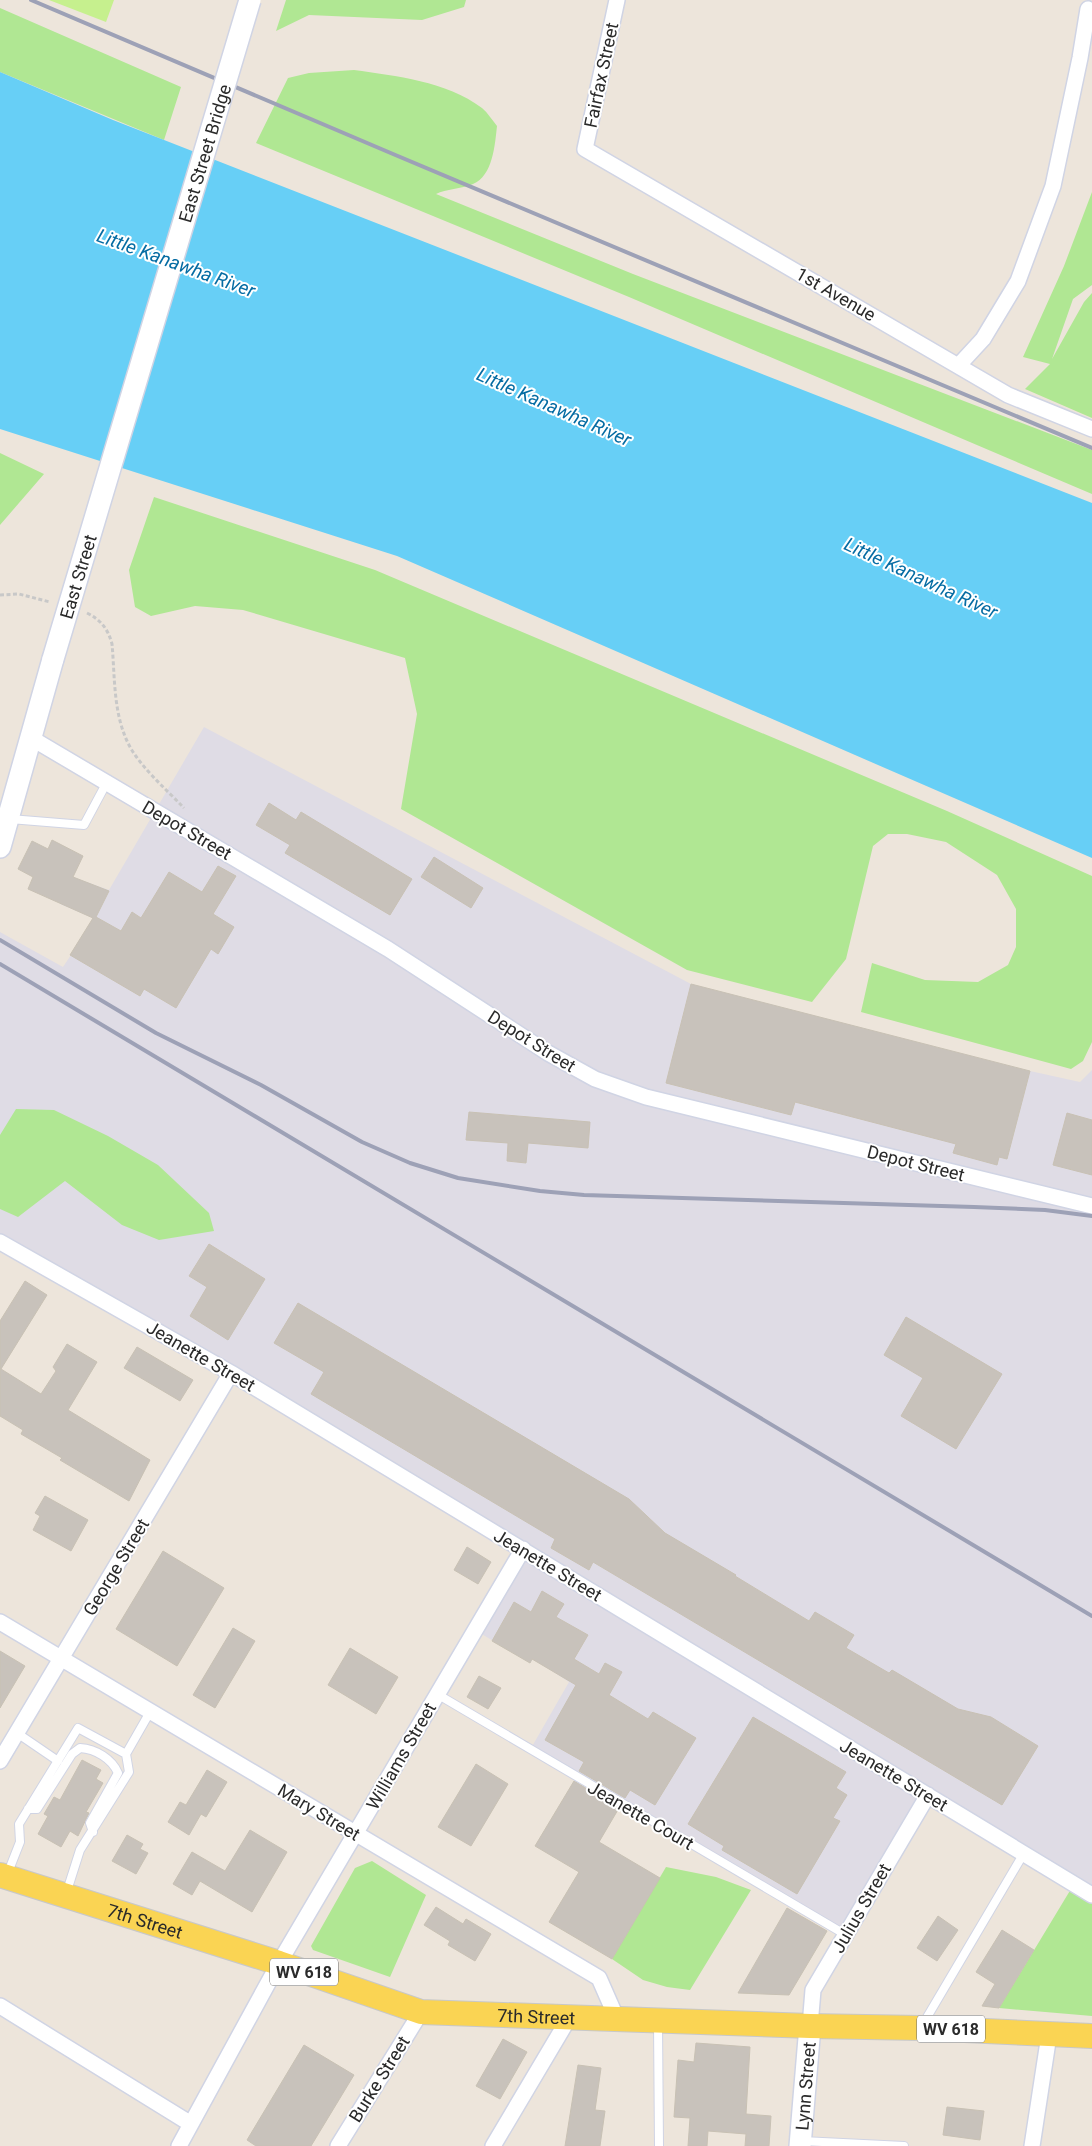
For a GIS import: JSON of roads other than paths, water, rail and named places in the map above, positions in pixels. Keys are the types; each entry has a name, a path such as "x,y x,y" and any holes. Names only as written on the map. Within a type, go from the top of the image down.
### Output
{"main road":[{"name":"East Street Bridge","path":"158,308 250,0"},
{"name":"East Street","path":"0,847 9,807 158,308"},
{"name":"7th Street","path":"3,1876 280,1963 421,2012 810,2026 921,2028 1092,2036"},
{"name":"Lynn Street","path":"800,2144 810,2026"}],"street":[{"name":"Fairfax Street","path":"585,149 617,0"},
{"path":"959,365 983,339 1018,280 1053,186 1080,58 1088,9"},
{"name":"1st Avenue","path":"585,149 1008,395 1092,429"},
{"name":"Depot Street","path":"31,738 388,949 548,1053 595,1079 646,1097 1092,1206"},
{"name":"Jeanette Street","path":"0,1242 232,1373 1092,1895"},
{"name":"George Street","path":"0,1761 232,1373"},
{"name":"Williams Street","path":"179,2146 280,1963 523,1550"},
{"name":"Mary Street","path":"0,1622 599,1978 617,2019"},
{"name":"Julius Street","path":"810,2026 813,1990 928,1795"},
{"path":"0,2006 191,2124"},
{"name":"Burke Street","path":"338,2146 421,2012"},
{"path":"493,2146 569,2018"},
{"path":"1032,2146 1049,2035"}],"lane":[{"path":"9,807 84,825 107,782"},
{"name":"Jeanette Court","path":"437,1694 846,1935"},
{"path":"65,1896 80,1850 129,1772 126,1754 150,1712"},
{"path":"3,1876 20,1842 19,1824 78,1728 126,1754"},
{"path":"17,1733 58,1761"},
{"path":"28,1809 37,1809 72,1754 80,1748 88,1748 114,1762 118,1773 90,1823 93,1832"},
{"path":"921,2028 1024,1853"},
{"path":"658,2021 659,2146"},
{"path":"800,2144 904,2146"}],"water":[{"name":"Little Kanawha River","path":"0,72 113,120 1092,503 1092,858 397,556 0,429"}],"railway":[{"path":"31,0 1092,448"},
{"path":"0,940 156,1033 261,1085 362,1142 410,1163 458,1178 540,1191 584,1195 974,1207 1045,1210 1092,1216"},
{"path":"0,964 1092,1616"}]}
